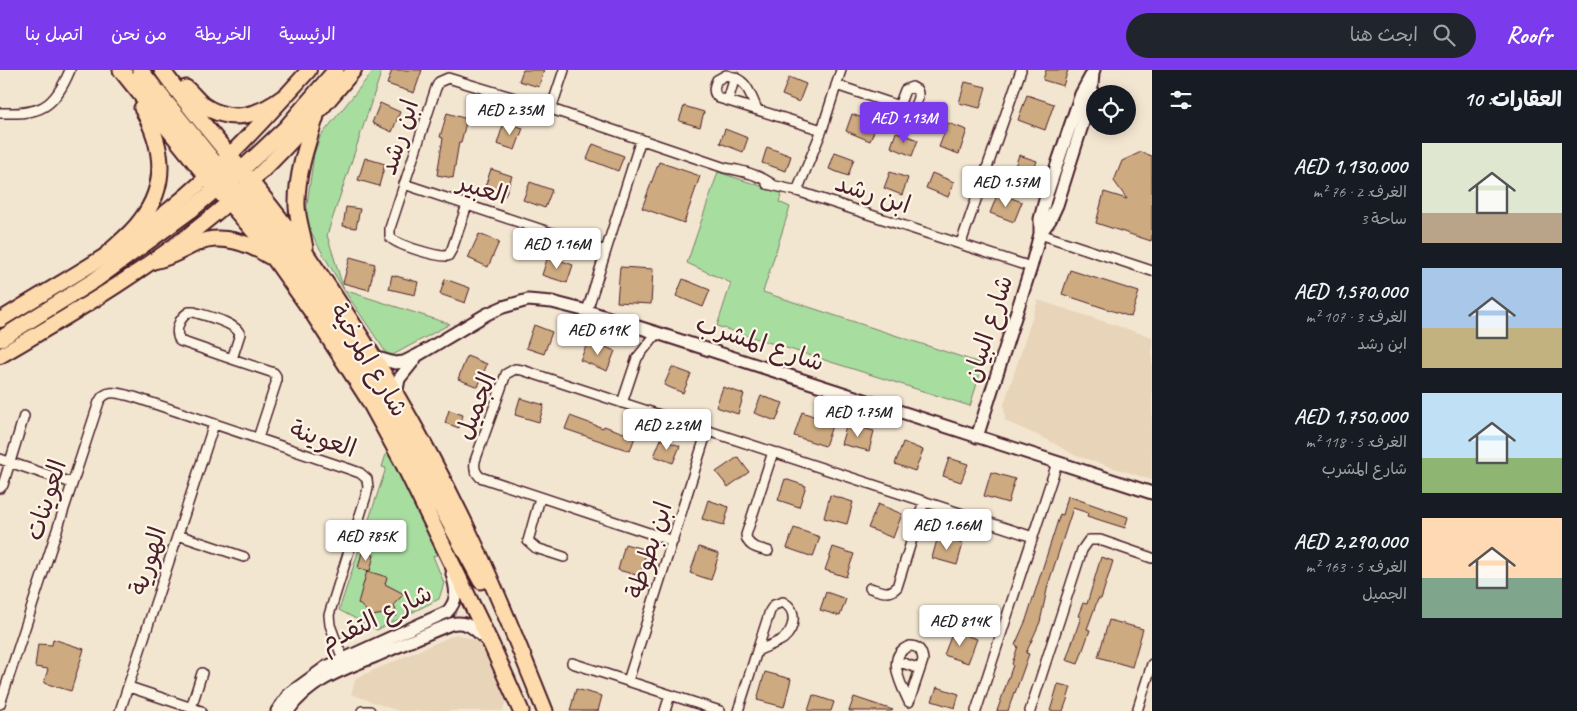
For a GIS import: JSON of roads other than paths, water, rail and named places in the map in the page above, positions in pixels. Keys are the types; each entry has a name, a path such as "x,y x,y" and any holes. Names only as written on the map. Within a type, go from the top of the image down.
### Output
{"highway":[{"name":"شارع المرخية","path":"121,70 131,84 229,182 305,252 374,357 473,540 545,711"},
{"path":"140,70 290,255 345,336 384,401 483,585 501,603"},
{"path":"0,339 95,280 229,182 286,128 336,70"},
{"name":"شارع المرخية","path":"164,73 230,156 229,182 275,259 367,397 402,461 445,548 521,711"},
{"path":"164,73 184,86 202,104 227,115 245,116 258,112 272,106 286,96"},
{"path":"108,253 135,228 147,212 155,195 160,176 160,156 156,137 138,103 131,84"},
{"path":"305,252 297,206 298,192 306,148 316,116"},
{"path":"154,261 176,255 200,242 212,239 248,244 275,259"}],"main road":[{"path":"230,156 309,70"},
{"path":"0,320 108,253 170,210 276,158 316,116 354,70"},
{"path":"0,356 91,302 154,261 229,182"}],"street":[{"path":"0,113 26,113 46,105 62,89 70,70"},
{"path":"550,110 564,70"},
{"path":"797,191 822,130 842,70"},
{"path":"961,243 1021,70"},
{"name":"شارع البيان","path":"977,437 1031,267 1040,234 1040,219 1044,200 1081,94 1094,70"},
{"path":"757,109 743,82 735,77 726,75 721,76 717,80 714,85 716,95 728,100 822,130"},
{"path":"728,100 735,77"},
{"name":"ابن رشد","path":"467,205 448,256 438,256 397,243 392,240 389,233 436,88 439,82 448,78 725,168 732,174 764,184 772,184 797,191 1031,267"},
{"path":"836,86 900,106"},
{"path":"587,311 642,140"},
{"name":"العبير","path":"404,184 606,251"},
{"path":"1040,234 1152,271"},
{"name":"شارع المشرب","path":"374,357 395,363 404,362 487,314 515,303 540,300 587,311 657,333 1152,493"},
{"path":"232,359 240,334 237,328 228,323 194,312 185,314 177,328 180,341 232,359 274,373 276,376 276,382 258,438"},
{"path":"622,403 637,358 657,333"},
{"name":"شارع المشرب","path":"396,395 399,379 418,355"},
{"name":"الجميل","path":"673,542 486,480 476,473 474,467 506,374 515,369 522,370 1033,537"},
{"name":"العوينة","path":"104,394 113,392 134,397 349,469 360,473 367,479 366,496 329,615 330,625 344,663"},
{"name":"العوينات","path":"0,704 99,402 104,394"},
{"path":"0,488 3,485 24,416"},
{"name":"الهورية","path":"120,711 214,424"},
{"name":"ابن بطوطة","path":"628,681 708,431"},
{"path":"768,551 750,545 746,541 746,535 773,452"},
{"path":"0,459 72,483"},
{"path":"976,711 1057,463"},
{"path":"540,498 528,541 536,548 564,557"},
{"path":"870,588 886,592 893,591 897,586 924,501"},
{"path":"178,535 244,557"},
{"path":"1030,711 1082,550 1086,543 1093,539 1100,540 1152,558"},
{"name":"شارع التقدم","path":"288,711 306,691 344,663 450,608 456,598 456,592 445,548"},
{"path":"738,711 757,651 770,611 778,603 787,604 794,612 788,634 783,639 757,651"},
{"name":"شارع التقدم","path":"277,711 289,694 313,675 457,622 465,623 475,629 492,646"},
{"path":"915,646 923,654 923,660 908,707 898,676 897,661 904,648 915,646"},
{"path":"897,661 920,669"},
{"path":"572,664 720,711"},
{"path":"1137,711 1149,684 1151,668"},
{"path":"191,708 202,673"},
{"path":"128,687 201,711"},
{"path":"665,711 670,695"},
{"path":"362,711 370,711"}]}
